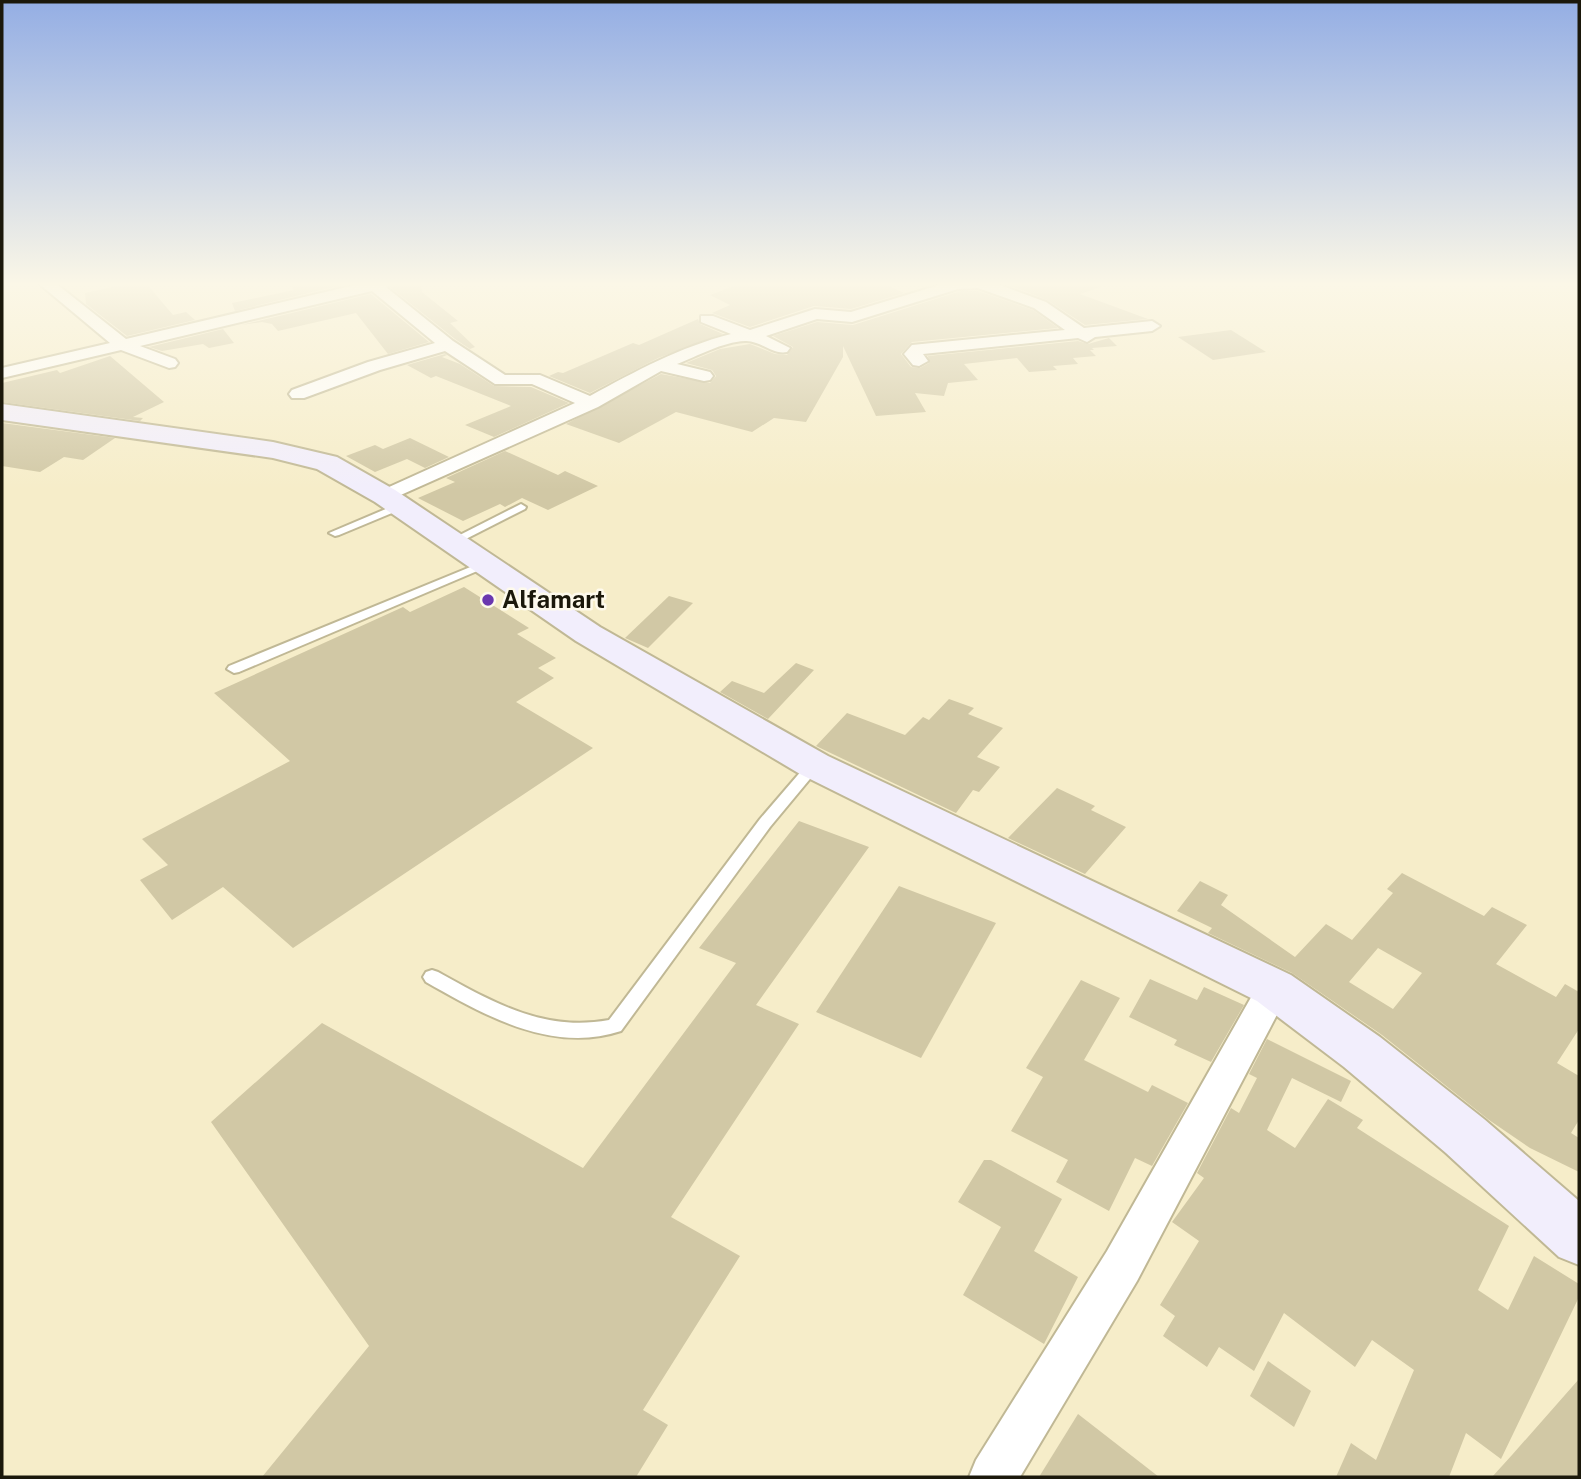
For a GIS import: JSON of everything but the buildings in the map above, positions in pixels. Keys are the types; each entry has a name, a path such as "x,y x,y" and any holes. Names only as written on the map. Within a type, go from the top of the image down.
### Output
{"main road":[{"path":"2,412 308,457 327,463 393,501 589,634 814,765 1274,988 1362,1052 1465,1136 1579,1238"}],"street":[{"path":"2,373 96,351"},
{"path":"138,351 169,363"},
{"path":"298,394 382,363 425,351"},
{"path":"456,351 501,380 534,379 592,403"},
{"path":"393,501 592,403 659,365 694,351"},
{"path":"916,351 913,354 919,361"},
{"path":"659,365 704,376"},
{"path":"993,1477 1122,1266 1274,988"}],"lane":[{"path":"335,533 393,501"},
{"path":"452,542 521,507"},
{"path":"234,669 485,564"},
{"path":"432,977 499,1014 537,1027 593,1032 615,1026 765,823 814,765"}],"place":[{"name":"Alfamart","path":"488,600"}]}
